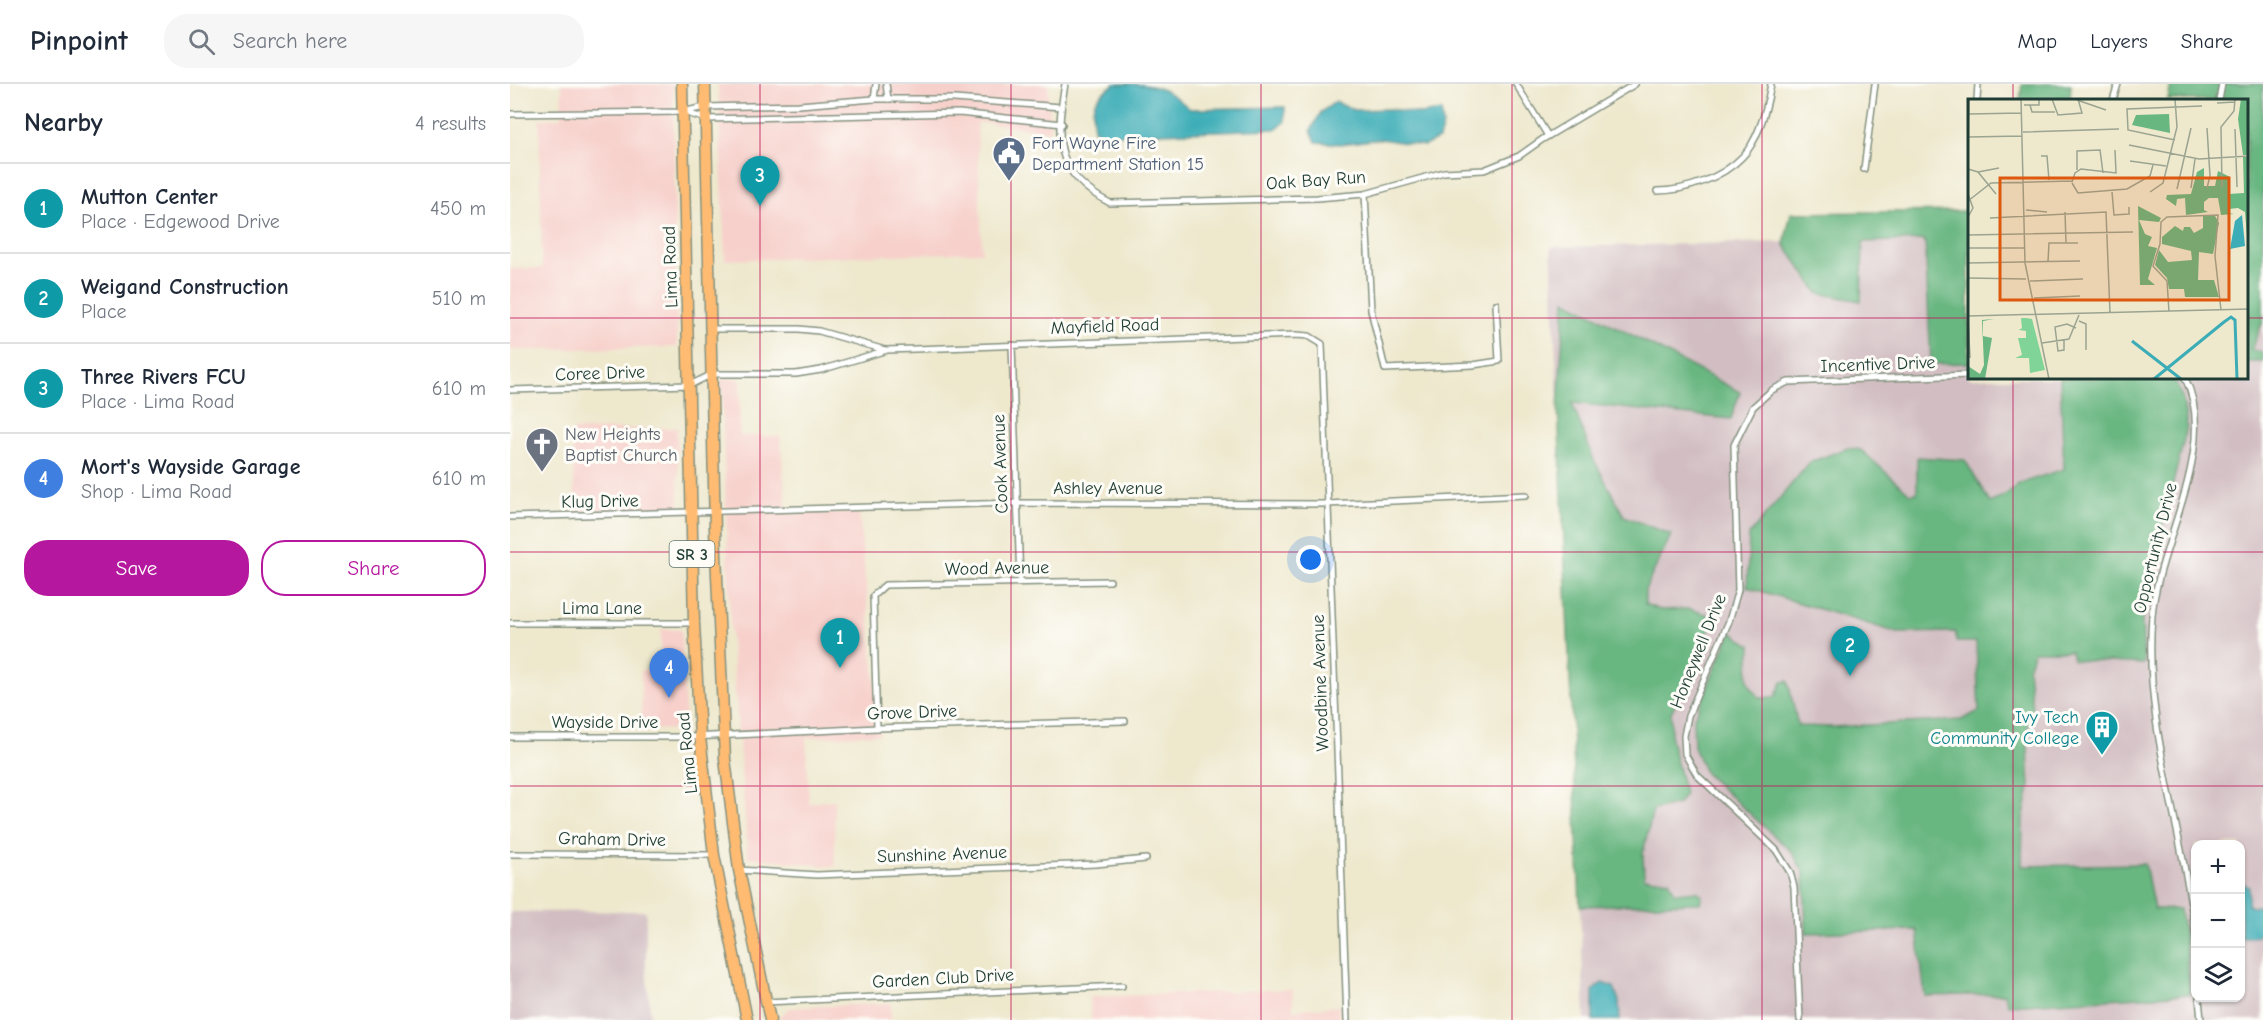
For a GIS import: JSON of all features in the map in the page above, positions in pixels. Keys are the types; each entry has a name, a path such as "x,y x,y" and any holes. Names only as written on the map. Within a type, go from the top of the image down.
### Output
{"highway":[{"name":"Lima Road","path":"682,84 694,623 700,737 714,855 747,1020"},
{"name":"Lima Road","path":"705,84 714,514 724,734 739,870 770,1020"}],"street":[{"path":"874,99 876,84"},
{"path":"886,84 888,99"},
{"name":"Oak Bay Run","path":"1065,84 1061,107 1063,159 1069,172 1088,192 1110,203 1317,198 1365,194 1444,172 1484,170 1519,156 1635,84"},
{"path":"1516,84 1548,136"},
{"path":"1657,191 1669,191 1713,178 1743,157 1761,124 1771,84"},
{"path":"1864,169 1875,84"},
{"path":"1977,99 1978,84"},
{"path":"2113,99 2118,84"},
{"path":"2219,99 2222,84"},
{"path":"682,111 705,113 874,99 998,102 1061,107"},
{"path":"998,102 998,117"},
{"path":"510,114 682,111 705,113 959,113 1062,124"},
{"path":"1365,194 1371,310 1385,369 1473,365 1499,361 1496,304"},
{"path":"711,329 819,331 887,350"},
{"name":"Mayfield Road","path":"887,350 1296,335 1310,336 1322,344"},
{"name":"Woodbine Avenue","path":"1322,344 1347,1020"},
{"name":"Cook Avenue","path":"1012,345 1020,582"},
{"path":"690,385 712,374 796,374 821,370 887,350"},
{"name":"Incentive Drive","path":"1788,382 1968,375"},
{"name":"Opportunity Drive","path":"2186,380 2190,389 2194,415 2194,445 2186,489 2152,615 2152,647 2155,722 2191,908"},
{"name":"Honeywell Drive","path":"1788,382 1772,390 1753,407 1734,445 1738,590 1729,621 1688,716 1684,736 1685,754 1697,775 1776,850 1790,872 1794,886 1800,1020"},
{"name":"Coree Drive","path":"510,390 690,385"},
{"name":"Ashley Avenue","path":"691,514 1016,503 1327,504 1526,495"},
{"name":"Klug Drive","path":"510,517 691,514"},
{"name":"Wood Avenue","path":"877,728 873,596 885,585 1110,581"},
{"name":"Lima Lane","path":"510,623 694,623"},
{"name":"Grove Drive","path":"700,737 877,728 1125,721"},
{"name":"Wayside Drive","path":"510,737 700,737"},
{"name":"Graham Drive","path":"510,854 714,855"},
{"name":"Sunshine Avenue","path":"739,870 817,875 1096,864 1146,859"},
{"name":"Garden Club Drive","path":"765,1002 1122,986"},
{"path":"2199,1002 2200,1020"}],"shaded area":[{"path":"562,84 673,84 677,347 510,350 510,269 542,268 539,119 561,118"},
{"path":"718,84 1048,84 1050,131 977,122 982,252 725,260"},
{"path":"2263,230 2263,1020 1585,1020 1551,247 1968,238 1968,380 2248,380 2248,231"},
{"path":"721,379 740,379 740,436 780,436 787,514 859,512 880,734 806,738 809,803 834,800 835,867 748,857 731,639"},
{"path":"677,428 679,509 575,512 572,430"},
{"path":"661,629 681,630 686,729 642,730 641,670 661,670"},
{"path":"646,911 646,969 651,1020 510,1020 510,912"},
{"path":"1293,989 1293,1010 1339,1006 1340,1020 1091,1020 1090,997"},
{"path":"891,1003 891,1020 780,1020 779,1017 790,1008"}],"green space":[{"path":"2022,84 2071,84 2070,99 2020,99"},
{"path":"2171,84 2263,84 2263,321 2251,350 2263,352 2263,362 2248,362 2248,99 2168,99"},
{"path":"1968,211 1968,363 1931,364 1925,240 1863,242 1861,301 1818,293 1784,244 1791,213"},
{"path":"1565,300 1740,392 1731,419 1572,403 1594,460 1624,516 1671,535 1645,590 1645,604 1660,610 1690,609 1715,617 1671,713 1671,740 1685,794 1678,804 1653,810 1643,853 1644,878 1669,880 1675,893 1697,891 1702,895 1700,903 1580,906 1558,407"},
{"path":"2060,380 2170,380 2176,383 2183,400 2187,427 2149,581 2142,619 2144,664 2073,660 2071,651 2034,651 2028,668 2032,708 2027,731 2030,788 2023,819 2022,866 2145,864 2154,909 2180,909 2190,994 2008,1005 2004,994 1925,996 1917,930 1806,933 1804,873 1792,852 1705,773 1694,747 1693,720 1731,632 1751,645 1748,679 1760,698 1775,697 1782,682 1788,681 1798,726 1831,727 1961,720 1979,711 1976,642 1956,642 1956,632 1898,633 1747,587 1749,535 1810,462 1848,448 1861,450 1910,494 1917,493 1917,457 1965,460 1990,503 2010,492 2018,484 2064,469"}],"water":[{"path":"1115,84 1156,87 1172,95 1190,109 1285,107 1285,122 1275,129 1102,135 1094,129 1093,107 1098,97"},
{"path":"1335,102 1354,110 1391,109 1420,114 1441,111 1443,125 1439,139 1424,146 1381,139 1341,144 1316,142 1311,130 1321,112"},
{"path":"2245,884 2249,886 2248,904 2252,907 2263,905 2263,930 2256,936 2245,937"},
{"path":"1602,983 1614,987 1619,1001 1620,1020 1593,1020 1593,990"}],"place":[{"name":"Fort Wayne Fire Department Station 15","path":"1009,182"},
{"name":"Three Rivers FCU","path":"760,206"},
{"name":"New Heights Baptist Church","path":"542,473"},
{"name":"Mutton Center","path":"840,668"},
{"name":"Weigand Construction","path":"1850,676"},
{"name":"Mort's Wayside Garage","path":"669,698"},
{"name":"Ivy Tech Community College","path":"2102,756"}]}
